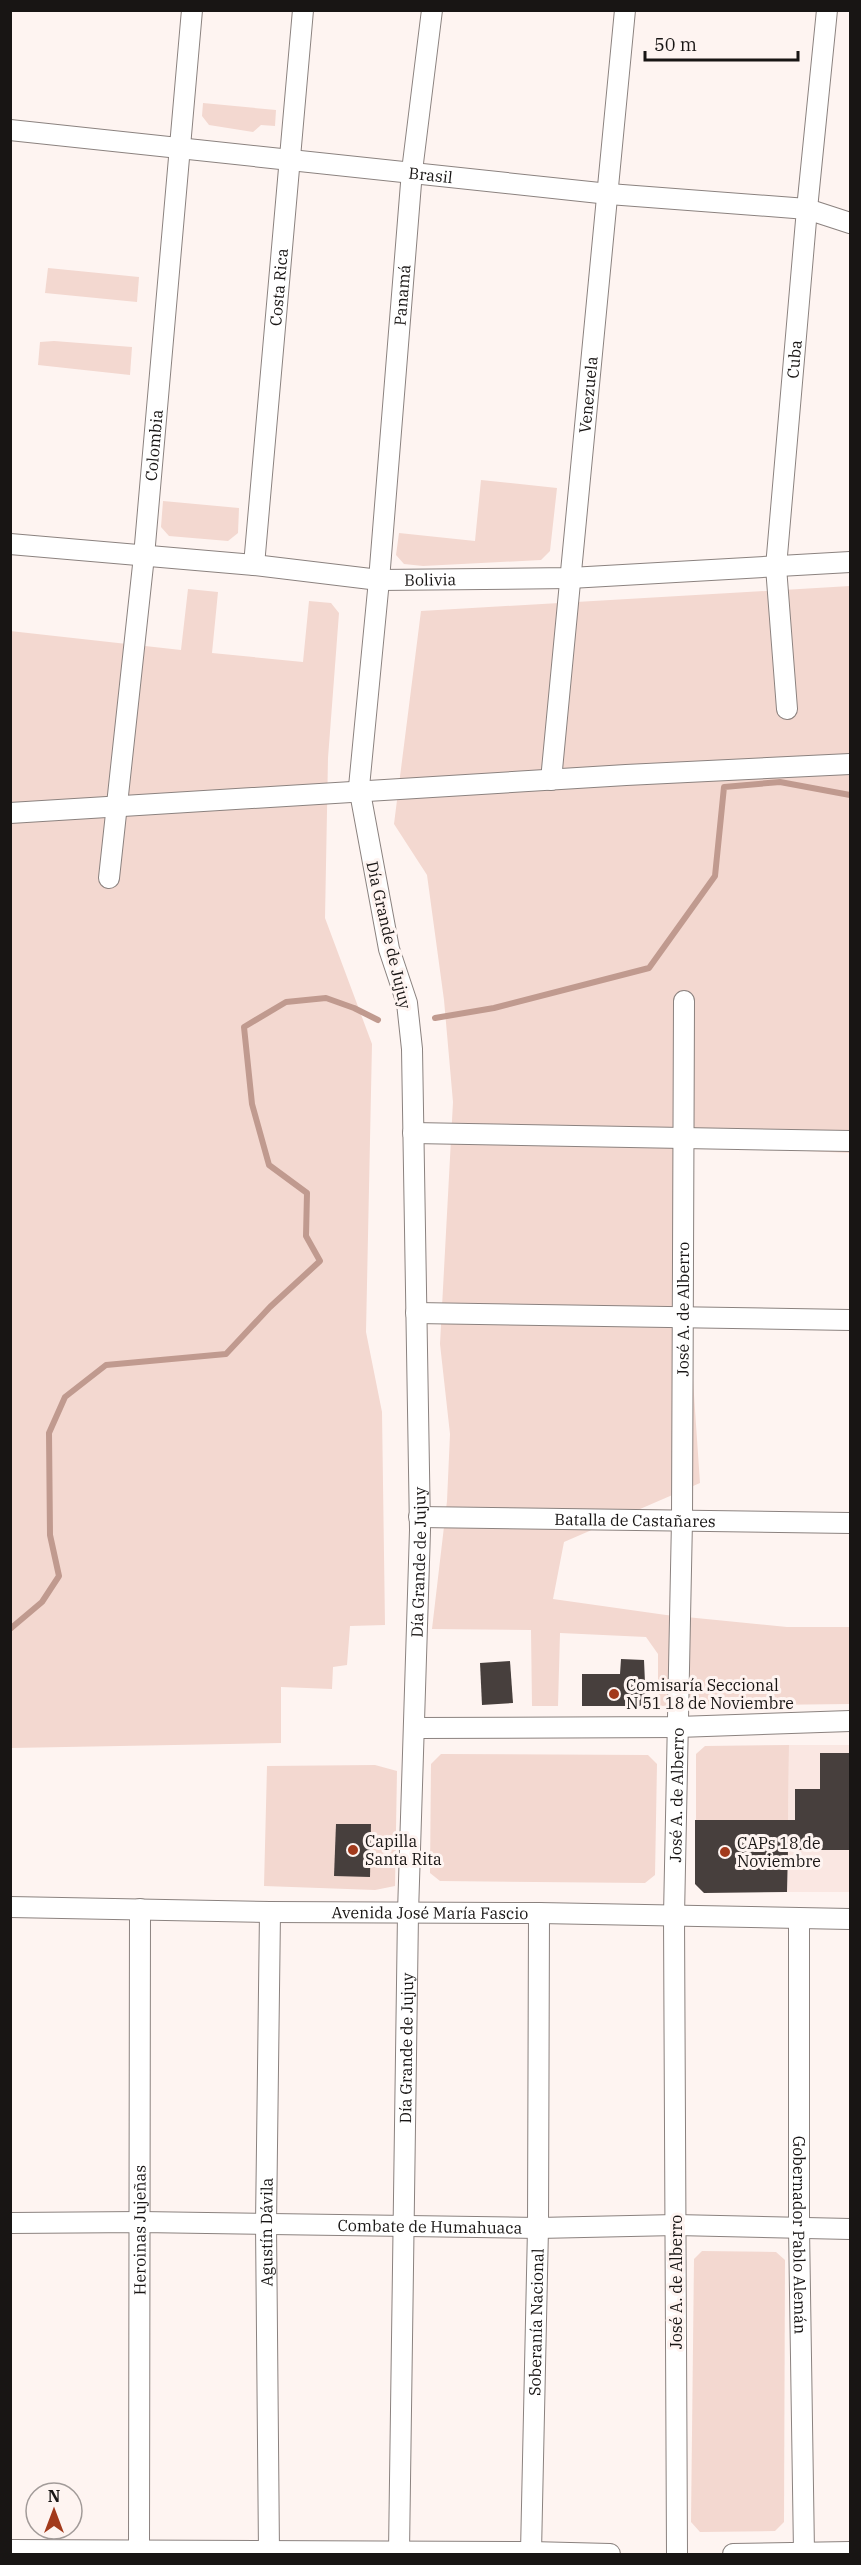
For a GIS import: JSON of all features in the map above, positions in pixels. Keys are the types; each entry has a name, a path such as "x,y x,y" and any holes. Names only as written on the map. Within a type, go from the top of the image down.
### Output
{"street":[{"name":"Colombia","path":"109,878 144,556 192,10"},
{"name":"Costa Rica","path":"254,565 303,10"},
{"name":"Panamá","path":"379,580 412,171 432,10"},
{"name":"Venezuela","path":"551,780 625,10"},
{"name":"Cuba","path":"787,709 776,567 827,10"},
{"name":"Brasil","path":"10,130 290,161 412,171 609,194 807,209 850,223"},
{"name":"Bolivia","path":"10,544 254,565 379,580 570,578 850,562"},
{"name":"Día Grande de Jujuy","path":"379,580 360,792 389,949 407,1003 412,1049 419,1516 415,1728 408,1912 399,2552"},
{"path":"10,813 850,764"},
{"name":"José A. de Alberro","path":"678,2554 674,1916 682,1520 684,1001"},
{"path":"413,1133 850,1141"},
{"path":"416,1313 850,1320"},
{"name":"Batalla de Castañares","path":"419,1516 850,1523"},
{"path":"415,1728 678,1727 850,1721"},
{"name":"Avenida José María Fascio","path":"10,1907 270,1912 539,1912 850,1919"},
{"name":"Heroinas Jujeñas","path":"139,2551 140,1910"},
{"name":"Agustín Dávila","path":"268,2552 266,2224 270,1912"},
{"name":"Soberanía Nacional","path":"531,2552 538,2228 539,1912"},
{"name":"Gobernador Pablo Alemán","path":"800,1919 799,2228 804,2552"},
{"name":"Combate de Humahuaca","path":"10,2223 141,2222 538,2228 676,2225 850,2229"},
{"path":"10,2550 610,2554"},
{"path":"733,2554 850,2552"}],"shaded area":[{"path":"203,103 276,110 275,126 261,125 253,132 209,125 202,116"},
{"path":"48,268 139,277 137,302 45,293"},
{"path":"40,342 132,347 130,375 38,365"},
{"path":"481,480 557,488 550,551 541,560 423,566 404,564 396,555 399,533 475,541"},
{"path":"163,501 239,508 238,533 228,541 169,536 161,527"},
{"path":"850,586 850,1153 677,1145 700,1483 564,1542 553,1599 666,1615 787,1627 850,1627 850,1704 658,1706 658,1654 646,1637 560,1633 558,1706 532,1706 531,1630 432,1629 447,1501 450,1434 440,1344 453,1102 444,1000 427,875 394,824 421,611"},
{"path":"188,589 218,592 212,653 303,662 309,601 331,603 339,613 328,758 325,918 372,1044 366,1332 382,1412 385,1625 350,1626 347,1665 333,1667 332,1689 281,1687 281,1743 11,1748 10,631 181,650"},
{"path":"789,1745 850,1745 850,1892 787,1892"},
{"path":"789,1745 788,1820 696,1820 696,1754 705,1746"},
{"path":"441,1754 648,1755 657,1764 655,1875 645,1883 440,1881 430,1873 431,1764"},
{"path":"375,1765 397,1771 395,1886 375,1890 264,1886 267,1766"},
{"path":"702,2251 776,2252 785,2260 784,2522 775,2531 700,2532 691,2522 694,2259"}],"building":[{"name":"Comisaría Seccional N 51 18 de Noviembre","path":"621,1659 644,1660 646,1706 582,1706 582,1674 620,1674"},
{"path":"510,1661 513,1703 482,1705 480,1663"},
{"path":"820,1753 850,1753 850,1850 788,1850 787,1892 704,1893 695,1884 695,1820 795,1820 795,1789 820,1789"},
{"name":"Capilla Santa Rita","path":"336,1824 371,1824 370,1877 334,1876"}],"waterway":[{"path":"435,1018 494,1008 649,968 715,876 724,787 780,782 850,795"},
{"path":"10,1629 42,1602 59,1576 50,1535 49,1433 65,1397 106,1365 226,1354 270,1307 320,1261 306,1236 307,1193 269,1165 252,1104 244,1027 286,1002 326,998 378,1020"}],"place":[{"name":"Comisaría Seccional N 51 18 de Noviembre","path":"614,1694"},
{"name":"Capilla Santa Rita","path":"353,1850"},
{"name":"CAPs 18 de Noviembre","path":"725,1852"}]}
